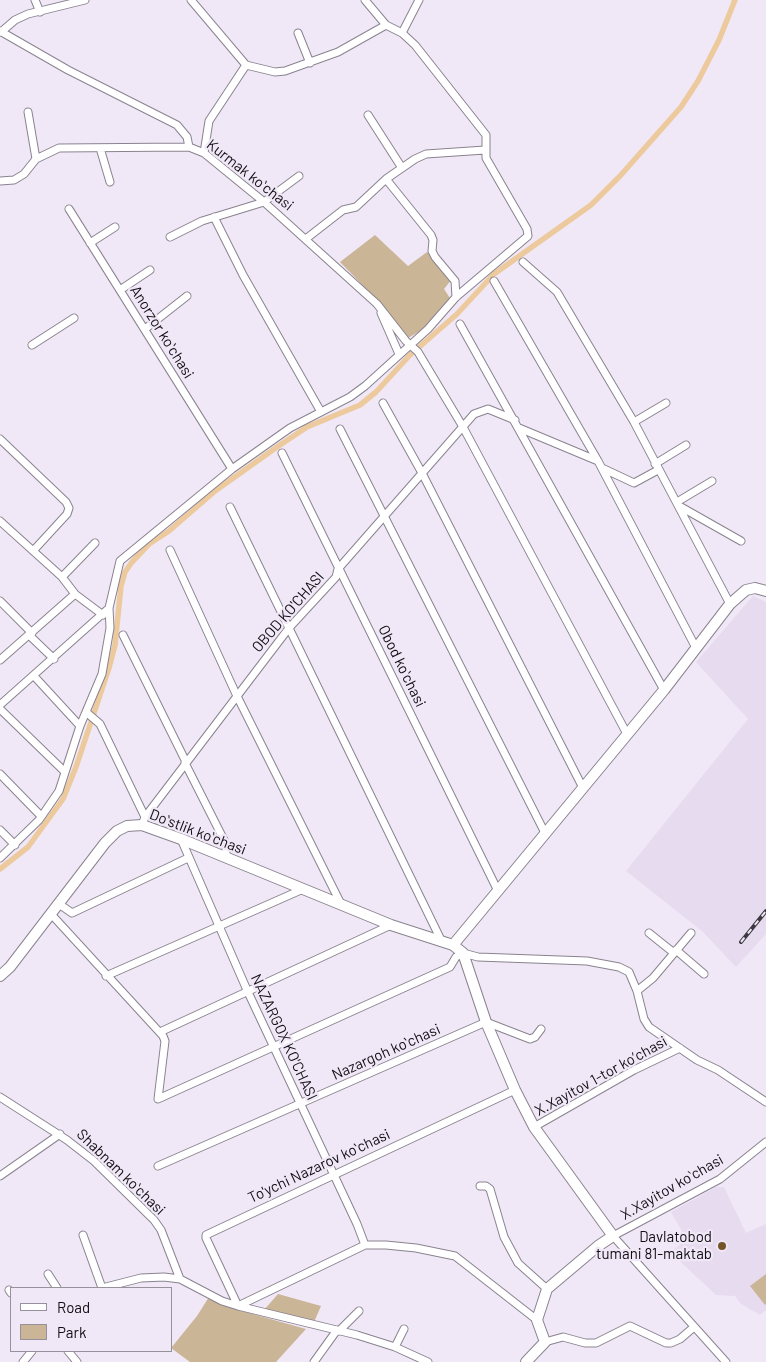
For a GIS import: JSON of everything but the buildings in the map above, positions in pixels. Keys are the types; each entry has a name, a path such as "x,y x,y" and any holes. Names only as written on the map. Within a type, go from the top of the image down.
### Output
{"street":[{"path":"35,0 40,12"},
{"path":"0,32 15,20 85,0"},
{"path":"191,0 246,65 276,72 310,63 354,45 386,25"},
{"path":"0,858 42,816 59,791 80,726 102,674 110,628 109,608 120,561 232,468 290,428 350,397 399,354 414,348 456,297 528,236 527,229 486,158 486,135 415,45 402,33 386,25 365,0"},
{"path":"402,33 419,0"},
{"name":"Kurmak koʻchasi","path":"0,32 68,70 177,125 188,137 189,147 204,154 307,238 377,304 414,348"},
{"path":"298,33 310,63"},
{"path":"204,154 209,121 246,65"},
{"path":"28,112 36,159"},
{"path":"368,115 402,168"},
{"path":"0,182 14,180 24,174 36,159 59,148 189,147"},
{"path":"100,148 110,182"},
{"path":"307,238 343,210 356,208 386,179 426,154 485,150"},
{"path":"170,237 181,230 214,217 264,202 299,176"},
{"path":"386,179 431,235 433,240 432,251 435,257 455,281 456,297"},
{"name":"Anorzor koʻchasi","path":"69,209 232,468"},
{"path":"214,217 243,275 321,412"},
{"path":"90,243 115,227"},
{"path":"523,262 557,292 634,422 679,504 730,604"},
{"path":"120,290 150,270"},
{"path":"494,281 600,464 695,646"},
{"path":"145,329 187,296"},
{"path":"377,304 399,354"},
{"path":"32,345 74,318"},
{"path":"460,324 664,690"},
{"path":"414,348 463,427 627,734"},
{"path":"383,403 422,473 583,788"},
{"path":"634,422 666,403"},
{"name":"OBOD KO'CHASI","path":"144,821 236,694 288,628 336,578 338,569 474,414 481,409 495,410 515,420"},
{"path":"519,427 600,464 634,483 686,444"},
{"path":"340,429 545,833"},
{"path":"0,439 66,502 69,508 67,514 33,551"},
{"name":"Obod koʻchasi","path":"282,453 498,891"},
{"path":"679,504 712,481"},
{"path":"679,504 742,541"},
{"path":"230,507 442,942"},
{"path":"0,521 62,577 75,594 103,615"},
{"path":"62,577 95,543"},
{"path":"170,550 236,694 341,904"},
{"path":"766,591 755,588 746,590 730,604 695,646 664,690 453,945 464,953 478,957 546,958 608,964 629,972 637,991 644,1020 649,1027 697,1060 718,1070 766,1102"},
{"path":"0,660 75,594"},
{"path":"0,601 54,659"},
{"path":"0,705 54,659 109,608"},
{"path":"123,635 226,844 226,858"},
{"path":"34,676 80,726"},
{"path":"0,709 64,771"},
{"path":"86,712 98,720 144,821"},
{"path":"0,774 42,816"},
{"name":"Doʻstlik koʻchasi","path":"0,976 60,904 104,843 117,831 144,821 181,839 301,890 341,904 390,925 453,945"},
{"path":"0,830 15,845"},
{"name":"NAZARGOX KO'CHASI","path":"181,839 247,990 358,1224 365,1245"},
{"path":"60,904 72,914 188,858"},
{"path":"106,976 301,890"},
{"path":"51,914 106,976 160,1032 165,1041 158,1099 450,967 456,957 464,953"},
{"path":"160,1032 390,925"},
{"path":"649,933 704,974"},
{"path":"637,991 653,978 691,933"},
{"path":"464,953 486,1022 515,1090 534,1128 613,1236 726,1362"},
{"path":"486,1022 530,1039 535,1037 541,1029"},
{"name":"Nazargoh koʻchasi","path":"158,1166 486,1022"},
{"name":"X.Xayitov 1-tor koʼchasi","path":"534,1128 634,1070 680,1048"},
{"name":"To'ychi Nazarov koʻchasi","path":"238,1306 206,1235 515,1090"},
{"name":"Shabnam koʻchasi","path":"0,1096 60,1134 94,1162 154,1220 161,1230 180,1279"},
{"path":"0,1176 60,1134"},
{"name":"X.Xayitov koʻchasi","path":"613,1236 720,1179 766,1142"},
{"path":"480,1186 486,1186 490,1189 504,1237 518,1263 547,1289"},
{"path":"83,1235 102,1287"},
{"path":"537,1320 547,1289 598,1246 613,1236"},
{"path":"238,1306 365,1245 416,1248 455,1256 537,1320 546,1342"},
{"path":"48,1274 56,1287"},
{"path":"106,1287 141,1278 164,1277 180,1279 222,1301 338,1331 395,1348 428,1362"},
{"path":"314,1362 338,1331 359,1311"},
{"path":"526,1362 546,1342 563,1337 585,1343 596,1343 630,1326 666,1343 671,1343 680,1339 694,1327"},
{"path":"395,1348 404,1329"},
{"path":"23,1362 31,1352"},
{"path":"69,1352 77,1362"}],"shaded area":[{"path":"753,596 766,602 766,934 736,967 703,932 626,871 748,719 696,662"},
{"name":"Davlatobod tumani 81-maktab","path":"716,1187 724,1187 746,1233 766,1224 766,1310 760,1315 740,1303 735,1296 716,1295 670,1252 687,1240 671,1212"}],"green space":[{"path":"375,235 408,266 427,252 452,279 444,289 450,298 422,330 408,338 381,304 340,262"},
{"path":"766,1274 766,1304 765,1305 750,1286"},
{"path":"278,1294 321,1306 314,1322 264,1310"},
{"path":"209,1297 242,1311 306,1329 276,1362 190,1362 172,1349 172,1347 197,1316"}],"waterway":[{"path":"0,869 28,847 63,799 76,767 109,668 115,645 121,586 125,572 132,562 149,544 169,531 215,491 277,447 307,427 360,405 376,392 410,355 457,314 494,274 591,205 620,176 681,107 698,81 719,40 735,0"}],"railway":[{"path":"741,942 766,911"}],"place":[{"name":"Davlatobod tumani 81-maktab","path":"722,1246"}]}
